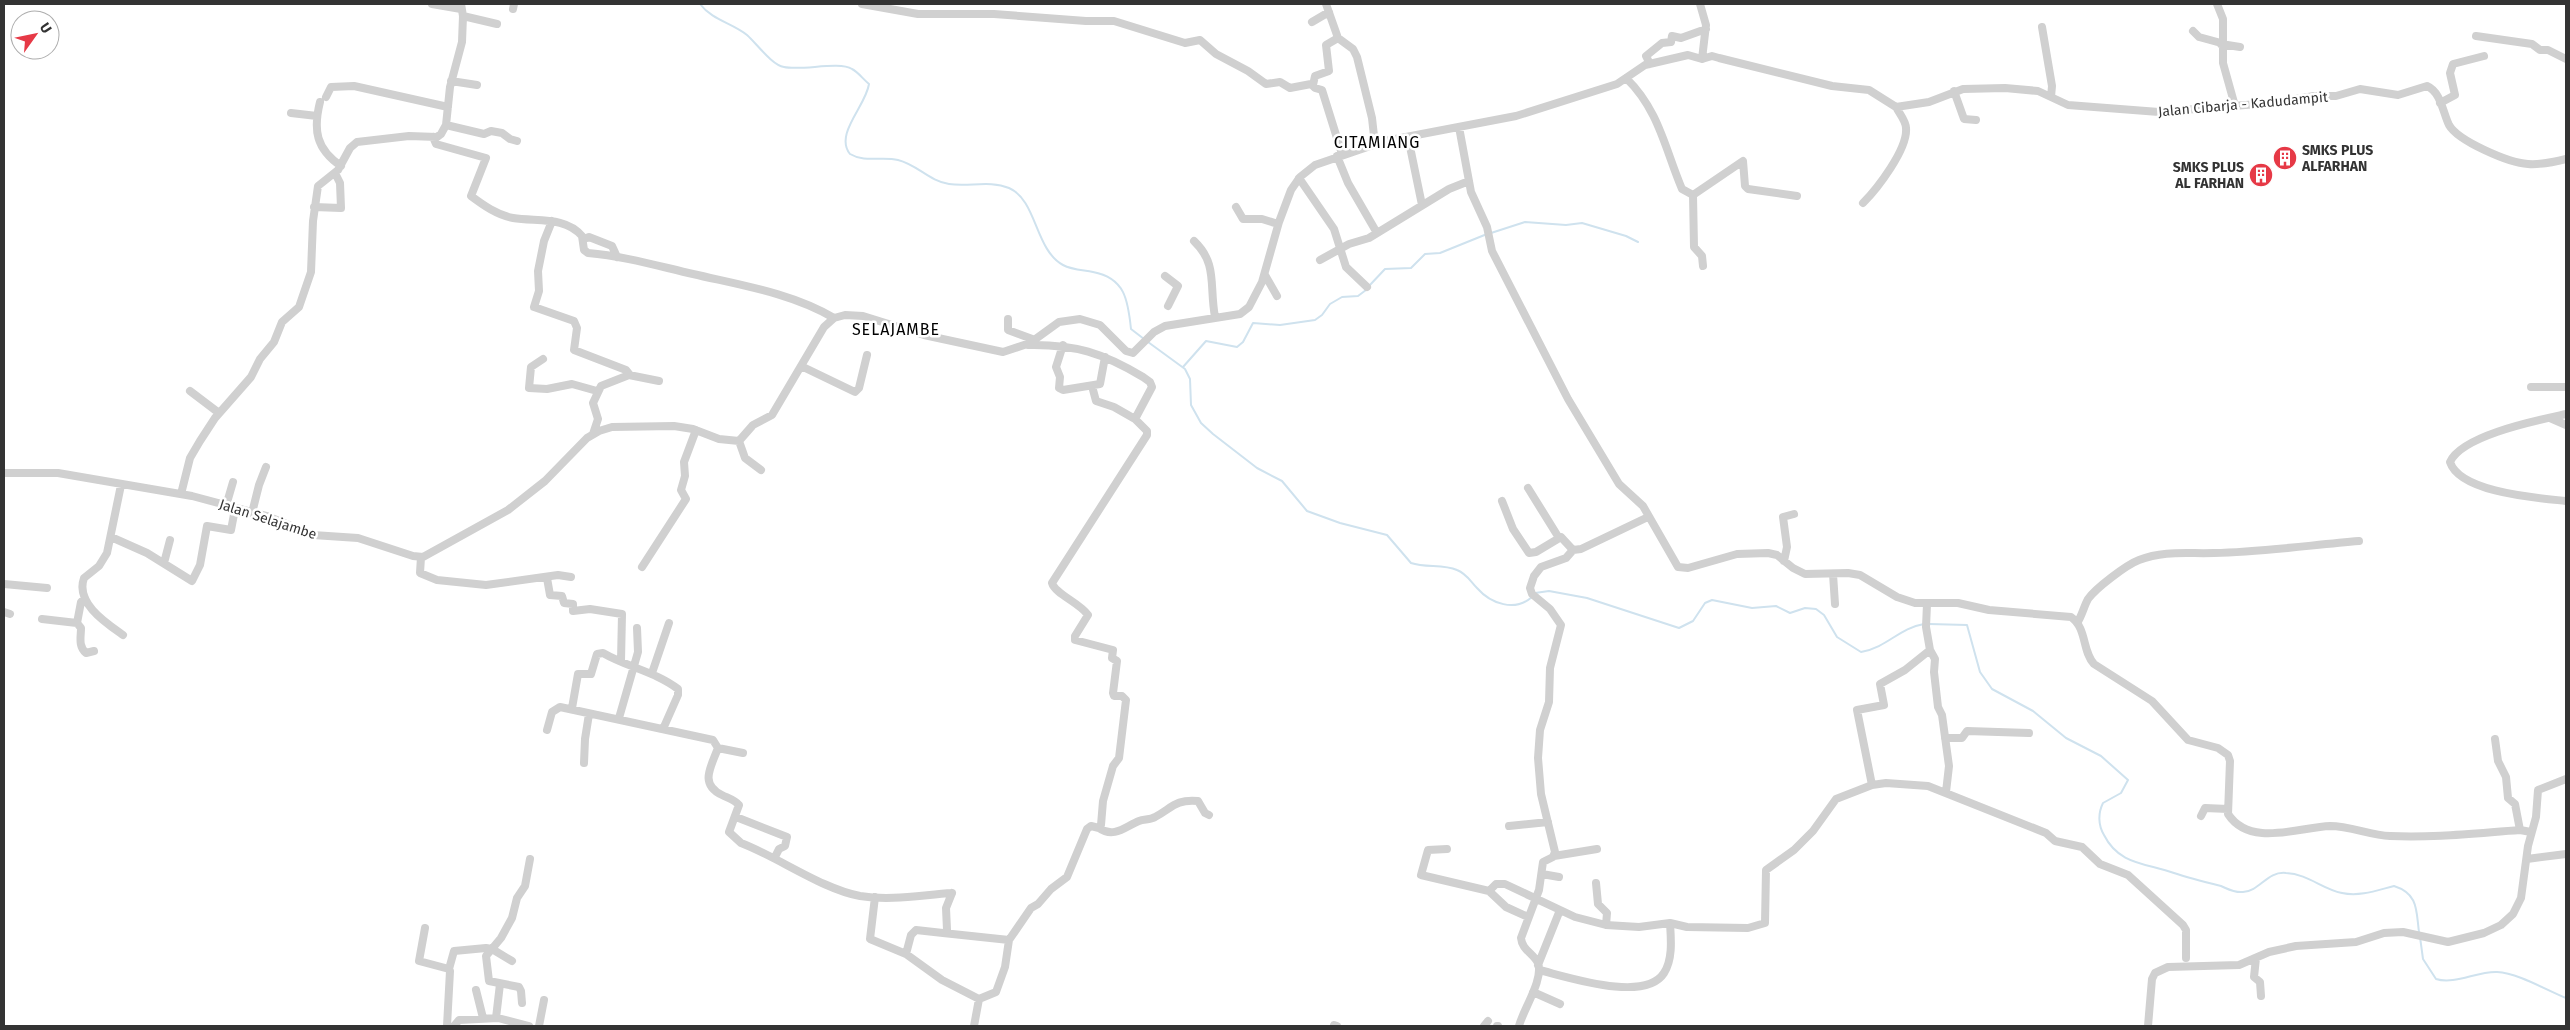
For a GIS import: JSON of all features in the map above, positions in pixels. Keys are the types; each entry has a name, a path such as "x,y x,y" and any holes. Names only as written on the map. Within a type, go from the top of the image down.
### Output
{"street":[{"path":"432,4 462,10 497,24"},
{"path":"862,4 918,14 994,14 1086,21 1114,21 1186,43 1200,40 1216,54 1248,71 1266,84 1278,82 1288,87 1309,84 1324,93 1348,183 1376,233"},
{"path":"1326,4 1338,38 1352,49 1357,57 1370,112 1374,145"},
{"path":"1700,4 1706,29 1702,59"},
{"path":"2217,4 2223,19 2221,44 2223,63 2235,106"},
{"path":"181,494 190,458 219,414 253,373 260,359 274,342 282,322 299,307 311,272 314,207 318,186 335,173 341,166 350,148 357,142 409,136 433,137 440,135 446,125 451,81 462,42 462,10"},
{"path":"1312,22 1329,12"},
{"path":"2042,27 2052,86 2051,97"},
{"path":"1650,64 1646,56 1662,43 1671,42 1672,36 1681,38 1706,29"},
{"path":"2193,31 2199,37 2221,44 2240,47"},
{"path":"2476,36 2532,44 2540,50 2548,50 2566,59"},
{"path":"1313,86 1315,76 1329,71 1327,43 1338,38"},
{"path":"739,441 753,425 772,415 824,326 834,318 856,315 924,335 999,352 1026,345 1059,322 1080,319 1104,328 1129,352 1136,351 1166,326 1214,316 1234,316 1244,312 1252,302 1265,275 1278,224 1289,194 1299,178 1315,165 1374,145 1459,126 1516,116 1612,86 1641,66 1688,55 1702,59 1718,58 1832,86 1869,90 1896,107 1904,122 1905,136 1891,169 1863,203"},
{"path":"2440,103 2455,95 2450,73 2453,64 2484,56"},
{"path":"1626,78 1638,90 1660,128 1682,190 1693,195"},
{"path":"451,81 478,84"},
{"path":"341,166 323,150 318,135 317,116 323,99 331,86 354,86 448,107"},
{"name":"Jalan Cibarja - Kadudampit","path":"1896,107 1929,102 1954,92 1972,89 2025,89 2051,97 2068,105 2148,112 2235,106 2314,96 2336,96 2354,89 2398,95 2424,86 2434,90 2450,126 2456,134 2502,157 2530,165 2566,159"},
{"path":"1954,92 1964,119 1976,120"},
{"path":"292,113 317,116"},
{"path":"446,125 484,134 491,131 502,133 510,139 517,140"},
{"path":"1459,126 1469,181 1488,234 1492,251 1568,398 1616,479 1643,506 1673,562 1680,569 1744,553 1768,553 1777,555 1806,574 1854,573 1866,578 1902,600 1927,604 1958,603 1989,610 2071,617 2077,623 2090,659 2094,664 2152,701 2188,740 2218,748 2228,755 2230,761 2228,809 2230,817 2238,824 2259,832 2278,834 2330,826 2388,836 2423,837 2520,830 2531,832"},
{"path":"433,137 436,144 486,158 471,194 496,212 512,218 552,221 571,225 584,239 585,252 617,257 754,288 800,303 834,318"},
{"path":"1408,137 1422,205"},
{"path":"1693,195 1743,161 1745,186 1748,189 1797,196"},
{"path":"314,207 341,208 340,183 335,173"},
{"path":"1299,178 1334,229 1346,266 1367,287"},
{"path":"1320,260 1376,233 1454,186 1469,181"},
{"path":"1693,195 1694,247 1702,256 1703,266"},
{"path":"1236,207 1243,220 1262,219 1278,224"},
{"path":"552,221 544,241 538,271 539,290 534,307 574,322 577,328 574,350 626,370 630,375"},
{"path":"584,239 589,237 612,246 617,257"},
{"path":"1194,241 1205,252 1210,265 1214,316"},
{"path":"1265,275 1278,296"},
{"path":"1165,276 1178,286 1168,306"},
{"path":"1008,319 1008,330 1035,340"},
{"path":"1026,345 1063,345 1105,357 1152,385 1135,419"},
{"path":"1063,345 1056,367 1060,377 1059,388 1067,390 1100,383 1105,357"},
{"path":"801,366 854,392 859,388 867,355"},
{"path":"543,359 531,366 529,388 546,389 572,384 597,391"},
{"path":"592,434 598,419 593,406 597,391 606,384 630,375 659,381"},
{"path":"1092,386 1096,401 1114,407 1135,419 1147,431 1147,436 1052,583 1054,588 1078,604 1088,616 1074,636 1075,640 1113,650 1112,658 1117,661 1118,666 1113,693 1114,696 1122,696 1126,700 1119,758 1113,766 1103,801 1099,828"},
{"path":"2531,387 2566,387"},
{"path":"190,391 219,414"},
{"path":"2566,414 2492,434 2457,453 2450,462 2457,473 2501,493 2566,502"},
{"path":"2550,418 2566,425"},
{"path":"571,577 558,575 495,585 437,580 420,573 420,557 431,553 508,510 541,485 592,434 616,427 667,426 696,430 719,439 739,441"},
{"path":"642,567 686,499 681,490 685,476 684,462 696,430"},
{"path":"739,441 745,458 761,470"},
{"path":"252,513 258,485 266,467"},
{"name":"Jalan Selajambe","path":"4,473 51,473 181,494 252,513 313,535 358,538 420,557"},
{"path":"226,506 234,482"},
{"path":"121,485 104,561 83,580 85,598 100,618 123,635"},
{"path":"1528,488 1559,538 1563,538 1573,550"},
{"path":"1502,501 1513,529 1530,553 1536,552 1559,538"},
{"path":"111,536 164,563 192,581 200,565 207,526 232,530 235,509"},
{"path":"1784,561 1787,547 1783,516 1794,514"},
{"path":"1554,856 1554,844 1541,794 1539,745 1541,725 1549,702 1550,668 1561,625 1550,609 1532,594 1530,588 1539,569 1550,562 1566,558 1573,550 1581,549 1648,517"},
{"path":"164,563 170,540"},
{"path":"2077,623 2086,608 2087,601 2098,590 2137,560 2172,552 2215,554 2359,541"},
{"path":"1833,574 1835,604"},
{"path":"547,578 550,596 562,596 564,603 573,604 573,611 590,609 622,614 621,661"},
{"path":"4,584 46,588"},
{"path":"76,623 81,602 85,598"},
{"path":"1927,604 1926,627 1930,650 1935,659 1934,672 1938,707 1942,715 1950,766 1946,792"},
{"path":"42,619 76,623 82,628 80,642 83,650 86,653 94,651"},
{"path":"652,673 669,623"},
{"path":"618,718 638,652 637,628"},
{"path":"1872,785 1857,710 1884,705 1880,684 1905,670 1930,650"},
{"path":"572,708 578,674 591,674 597,654 603,653 652,673 675,687 679,692 663,728"},
{"path":"547,730 554,710 560,707 572,708 589,714 618,718 713,740 718,748 743,753"},
{"path":"584,762 589,714"},
{"path":"1945,738 1962,738 1967,731 2028,733"},
{"path":"2495,739 2498,761 2506,778 2508,798 2514,804 2520,830"},
{"path":"718,748 709,773 708,784 712,790 739,805 736,817 730,827 732,836 741,843 838,888 859,895 898,899 952,893 946,908 948,928 943,933"},
{"path":"2148,1026 2152,979 2159,970 2178,966 2232,966 2270,952 2296,946 2356,942 2384,933 2408,933 2448,942 2484,932 2507,920 2518,905 2531,832 2536,817 2538,790 2566,779"},
{"path":"1489,891 1494,885 1503,884 1587,921 1606,925 1654,926 1670,923 1687,927 1748,928 1763,925 1765,874 1768,868 1794,850 1814,831 1836,799 1872,785 1886,783 1928,786 2046,833 2055,841 2082,847 2100,864 2128,875 2183,925 2186,930 2186,958"},
{"path":"875,897 870,939 906,954 942,980 979,999 996,992 1006,966 1009,940 1031,908 1038,904 1051,889 1067,877 1087,829 1091,826 1107,833 1123,831 1137,822 1155,817 1170,806 1193,800 1198,801 1205,813 1209,815"},
{"path":"2201,816 2205,808 2228,809"},
{"path":"736,817 788,837 785,846 779,849 775,858"},
{"path":"1509,826 1548,822"},
{"path":"1447,849 1428,850 1421,875 1489,891 1506,907 1528,917"},
{"path":"1597,849 1554,856 1544,860 1537,898 1528,917 1521,942 1539,968 1604,985 1645,986 1659,979 1668,963 1671,943 1670,923"},
{"path":"2527,859 2566,854"},
{"path":"522,1003 519,987 490,982 488,979 486,956 512,918 517,898 525,886 530,858"},
{"path":"1542,874 1559,877"},
{"path":"1596,883 1597,902 1607,913 1606,925"},
{"path":"1519,1026 1533,992 1539,968 1560,910"},
{"path":"426,928 419,961 449,969"},
{"path":"906,954 911,935 916,930 1009,940"},
{"path":"447,1026 449,969 454,951 472,947 492,949 512,961"},
{"path":"2256,958 2254,977 2260,982 2260,996"},
{"path":"496,1018 500,984"},
{"path":"476,990 483,1018"},
{"path":"1533,992 1560,1004"},
{"path":"974,1026 979,999"},
{"path":"539,1026 544,1000"},
{"path":"454,1026 459,1020 496,1018 529,1026"}],"waterway":[{"path":"700,4 716,18 747,35 779,65 792,68 846,67 852,69 869,84 867,93 848,129 846,146 850,154 868,159 905,162 935,180 949,184 994,184 1009,188 1018,194 1025,203 1041,237 1054,258 1070,268 1104,275 1118,285 1126,300 1131,329 1144,339"},
{"path":"1491,233 1525,222 1566,225 1582,223 1626,236 1638,242"},
{"path":"1369,286 1385,269 1411,268 1425,254 1440,253 1487,234"},
{"path":"1183,367 1206,341 1237,347 1243,342 1253,323 1280,325 1315,320 1322,315 1330,304 1342,297 1358,296 1366,290"},
{"path":"1148,342 1185,369 1190,379 1191,405 1201,423 1257,468 1282,481 1307,511 1340,523 1387,535 1411,563 1457,570 1466,576 1483,594 1496,602 1511,605 1525,602 1532,597"},
{"path":"1535,593 1549,591 1587,598 1679,628 1693,621 1705,603 1712,600 1752,608 1776,606 1790,613 1805,608 1816,609 1824,615 1837,637 1861,652 1879,646 1907,629 1924,624"},
{"path":"1929,624 1967,625 1980,672 1992,689 2033,711 2066,738 2101,756 2128,780 2121,793 2103,803 2099,819 2102,831 2110,845 2125,858 2237,892 2249,891 2279,873 2301,876 2335,891 2349,894 2369,893 2394,886 2408,894 2415,904 2419,932"},
{"path":"2420,937 2423,959 2436,979 2451,980 2489,972 2505,973 2514,975 2566,998"}],"place":[{"name":"SMKS PLUS ALFARHAN","path":"2285,158"},
{"name":"SMKS PLUS AL FARHAN","path":"2261,175"}],"district":[{"name":"CITAMIANG","path":"1377,142"},
{"name":"SELAJAMBE","path":"896,329"}]}
